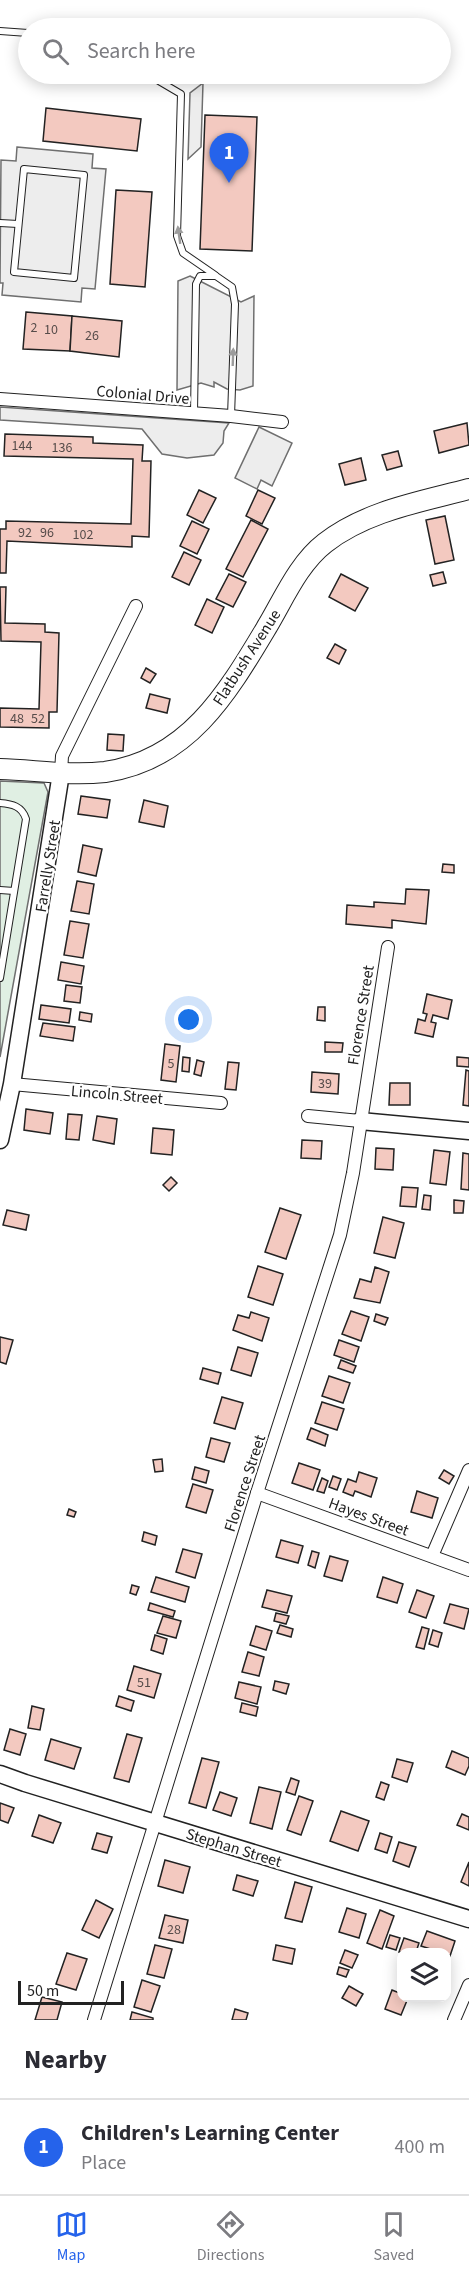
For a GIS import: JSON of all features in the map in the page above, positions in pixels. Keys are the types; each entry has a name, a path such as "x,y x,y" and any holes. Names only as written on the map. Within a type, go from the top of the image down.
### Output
{"main road":[{"name":"Flatbush Avenue","path":"0,769 61,773 103,772 147,761 167,750 187,735 222,698 297,576 322,545 356,524 376,516 469,489"}],"street":[{"name":"Colonial Drive","path":"0,399 231,416 282,422"},
{"name":"Farrelly Street","path":"0,1140 12,1084 62,756 136,606"},
{"name":"Florence Street","path":"94,2020 257,1493 340,1235 353,1173 388,947"},
{"name":"Lincoln Street","path":"12,1084 221,1103"},
{"path":"308,1116 469,1131"},
{"path":"432,1556 469,1470"},
{"name":"Hayes Street","path":"257,1493 469,1570"},
{"name":"Stephan Street","path":"0,1774 469,1919"},
{"path":"454,2020 469,1985"}],"lane":[{"path":"0,31 18,32"},
{"path":"164,84 181,94 177,236 183,253 232,287 235,304 231,416"},
{"path":"24,169 84,175 74,278 14,272 18,224 24,169"},
{"path":"0,222 18,224"},
{"path":"194,414 196,285 201,276 216,276"},
{"path":"0,803 16,806 24,813 26,819 0,978"},
{"path":"0,890 14,891"}],"green space":[{"path":"0,781 44,783 48,792 0,1057"}],"shaded area":[{"path":"203,84 201,147 188,159 190,93"},
{"path":"17,147 93,154 92,168 106,169 95,289 82,288 81,302 2,295 3,283 0,283 1,160 16,161"},
{"path":"190,276 241,302 254,296 253,386 240,390 227,389 214,382 214,387 201,383 177,390 178,281"},
{"path":"0,407 229,423 224,431 223,443 214,455 187,458 162,454 142,429 0,420"},
{"path":"259,427 292,443 272,486 261,480 257,489 235,478"}],"building":[{"path":"46,108 141,119 137,151 43,141"},
{"path":"205,115 257,117 252,251 200,249"},
{"path":"116,190 152,192 145,287 110,284"},
{"path":"26,312 72,316 70,351 23,349"},
{"path":"72,316 122,321 119,357 70,351"},
{"path":"467,423 469,445 439,453 434,431"},
{"path":"5,434 93,437 93,443 143,445 142,461 151,461 149,537 132,536 132,547 7,541 6,573 0,573 0,529 6,529 6,521 131,524 133,459 4,456"},
{"path":"398,451 402,466 387,470 382,455"},
{"path":"361,458 366,480 345,485 339,464"},
{"path":"199,490 216,498 203,523 187,515"},
{"path":"258,490 275,498 262,524 246,516"},
{"path":"445,516 454,560 435,564 426,520"},
{"path":"251,520 268,529 243,577 226,569"},
{"path":"192,521 209,529 197,554 180,546"},
{"path":"184,552 201,560 189,585 172,577"},
{"path":"443,572 446,583 433,586 430,575"},
{"path":"229,574 246,582 233,607 216,599"},
{"path":"341,574 368,588 355,611 329,597"},
{"path":"0,587 6,587 5,623 45,624 45,632 59,633 57,712 49,712 49,728 0,727 0,708 39,709 41,642 1,641"},
{"path":"207,599 224,607 212,633 195,625"},
{"path":"335,644 346,650 339,664 327,658"},
{"path":"146,668 156,674 150,683 141,678"},
{"path":"150,694 170,699 167,713 146,708"},
{"path":"108,734 124,735 123,751 107,750"},
{"path":"81,796 110,800 107,818 78,814"},
{"path":"144,800 168,806 164,827 139,822"},
{"path":"83,845 102,849 96,876 78,872"},
{"path":"443,864 454,865 454,873 442,872"},
{"path":"77,881 94,884 89,914 71,911"},
{"path":"406,889 429,890 426,924 392,920 392,928 346,924 347,905 374,907 374,902 405,904"},
{"path":"70,921 89,924 83,958 64,955"},
{"path":"61,962 84,966 81,984 58,980"},
{"path":"66,985 82,987 80,1003 64,1001"},
{"path":"427,994 452,1000 448,1019 433,1015 431,1022 436,1023 433,1037 415,1033 418,1019 425,1021 427,1014 423,1013"},
{"path":"41,1005 71,1009 69,1023 39,1019"},
{"path":"318,1007 325,1007 325,1021 317,1020"},
{"path":"80,1012 92,1014 91,1022 79,1020"},
{"path":"43,1023 75,1027 73,1041 40,1036"},
{"path":"325,1042 343,1043 342,1052 325,1052"},
{"path":"165,1044 180,1046 176,1082 161,1080"},
{"path":"183,1057 190,1058 189,1072 182,1071"},
{"path":"457,1057 469,1058 469,1067 457,1066"},
{"path":"197,1060 204,1062 201,1076 194,1074"},
{"path":"228,1062 239,1063 236,1090 225,1089"},
{"path":"466,1070 469,1071 469,1106 463,1105"},
{"path":"312,1072 339,1074 338,1094 311,1092"},
{"path":"390,1083 410,1083 410,1105 389,1105"},
{"path":"26,1109 53,1113 50,1134 24,1130"},
{"path":"68,1114 82,1115 79,1140 66,1139"},
{"path":"97,1116 117,1119 114,1144 93,1140"},
{"path":"153,1128 174,1130 172,1155 151,1153"},
{"path":"302,1140 322,1141 321,1159 301,1158"},
{"path":"376,1148 394,1149 393,1170 375,1169"},
{"path":"434,1150 450,1152 446,1185 430,1183"},
{"path":"463,1153 469,1154 469,1190 461,1189"},
{"path":"171,1177 177,1183 169,1191 163,1185"},
{"path":"402,1187 418,1188 416,1207 400,1206"},
{"path":"424,1195 431,1196 430,1210 422,1209"},
{"path":"454,1200 464,1201 463,1213 454,1213"},
{"path":"280,1208 301,1215 286,1259 265,1252"},
{"path":"7,1210 29,1215 26,1230 3,1225"},
{"path":"383,1217 404,1223 395,1258 374,1253"},
{"path":"258,1266 283,1274 273,1305 248,1297"},
{"path":"375,1267 389,1272 380,1303 354,1298 360,1279 371,1282"},
{"path":"351,1311 369,1317 361,1341 342,1334"},
{"path":"251,1312 269,1318 262,1341 233,1330 238,1315 249,1318"},
{"path":"376,1314 388,1318 385,1325 374,1321"},
{"path":"0,1337 13,1340 6,1364 0,1362"},
{"path":"339,1340 359,1347 354,1362 334,1355"},
{"path":"238,1347 258,1353 251,1376 231,1370"},
{"path":"341,1360 356,1366 353,1373 338,1368"},
{"path":"203,1368 221,1373 218,1384 200,1379"},
{"path":"329,1376 350,1383 343,1403 322,1396"},
{"path":"222,1397 243,1403 235,1429 214,1423"},
{"path":"322,1402 344,1409 337,1430 315,1423"},
{"path":"311,1428 328,1435 325,1446 307,1439"},
{"path":"211,1438 230,1443 224,1462 206,1457"},
{"path":"162,1459 163,1471 155,1472 153,1460"},
{"path":"299,1463 320,1470 313,1490 292,1483"},
{"path":"195,1467 209,1471 206,1483 192,1479"},
{"path":"444,1470 454,1476 449,1484 439,1478"},
{"path":"359,1472 377,1478 371,1497 355,1491 353,1496 343,1492 348,1479 356,1482"},
{"path":"333,1476 341,1479 337,1490 329,1487"},
{"path":"322,1478 328,1481 324,1493 317,1491"},
{"path":"193,1484 213,1490 206,1513 186,1507"},
{"path":"417,1491 438,1498 432,1518 411,1512"},
{"path":"69,1509 76,1512 74,1517 67,1515"},
{"path":"144,1532 157,1536 155,1545 142,1541"},
{"path":"281,1540 303,1546 298,1563 276,1557"},
{"path":"183,1549 202,1554 195,1578 176,1572"},
{"path":"312,1551 319,1553 315,1568 308,1565"},
{"path":"330,1556 348,1561 342,1581 324,1576"},
{"path":"156,1577 189,1587 185,1602 151,1592"},
{"path":"383,1577 403,1584 397,1603 377,1597"},
{"path":"132,1585 139,1587 136,1595 130,1593"},
{"path":"267,1590 292,1596 287,1613 262,1607"},
{"path":"417,1590 434,1596 426,1618 409,1612"},
{"path":"150,1603 175,1611 173,1617 148,1610"},
{"path":"450,1604 469,1609 464,1629 444,1623"},
{"path":"276,1613 289,1616 286,1624 274,1621"},
{"path":"163,1616 181,1621 176,1638 157,1633"},
{"path":"280,1625 293,1629 291,1637 277,1633"},
{"path":"256,1626 272,1631 266,1650 250,1645"},
{"path":"422,1627 429,1629 424,1649 416,1647"},
{"path":"433,1630 442,1633 438,1647 429,1644"},
{"path":"155,1635 167,1639 163,1654 151,1650"},
{"path":"248,1652 264,1657 259,1676 242,1672"},
{"path":"134,1666 161,1674 154,1698 127,1690"},
{"path":"275,1681 289,1684 286,1694 273,1690"},
{"path":"239,1682 261,1687 257,1704 235,1698"},
{"path":"119,1696 134,1701 131,1711 116,1706"},
{"path":"242,1703 258,1707 256,1716 240,1712"},
{"path":"32,1706 44,1709 40,1730 28,1728"},
{"path":"10,1729 26,1734 20,1755 4,1750"},
{"path":"127,1734 142,1738 129,1782 114,1778"},
{"path":"51,1739 81,1748 74,1769 45,1760"},
{"path":"452,1751 469,1758 469,1766 465,1775 446,1767"},
{"path":"202,1758 219,1762 206,1808 189,1803"},
{"path":"397,1759 413,1763 407,1782 392,1777"},
{"path":"291,1778 299,1781 295,1795 286,1792"},
{"path":"381,1782 389,1785 384,1800 376,1797"},
{"path":"259,1787 281,1792 272,1829 250,1823"},
{"path":"220,1792 237,1798 231,1816 213,1810"},
{"path":"299,1796 313,1801 301,1835 287,1830"},
{"path":"0,1803 14,1808 8,1823 0,1820"},
{"path":"341,1811 369,1821 358,1851 330,1841"},
{"path":"462,1814 469,1817 469,1830 457,1825"},
{"path":"39,1815 61,1823 53,1843 32,1836"},
{"path":"97,1833 112,1837 107,1853 92,1849"},
{"path":"380,1833 392,1837 387,1853 375,1849"},
{"path":"399,1842 416,1847 409,1867 393,1861"},
{"path":"165,1860 190,1867 183,1893 158,1886"},
{"path":"469,1862 469,1886 461,1882"},
{"path":"237,1875 258,1881 253,1896 233,1890"},
{"path":"295,1882 312,1887 302,1922 285,1918"},
{"path":"96,1900 113,1909 99,1938 82,1930"},
{"path":"347,1908 366,1914 359,1938 339,1932"},
{"path":"380,1910 394,1916 382,1949 367,1943"},
{"path":"165,1915 188,1920 183,1943 159,1938"},
{"path":"427,1931 455,1941 451,1953 451,1948 421,1946"},
{"path":"390,1935 400,1938 396,1950 386,1947"},
{"path":"404,1938 419,1943 417,1948 400,1948"},
{"path":"155,1945 172,1949 164,1978 147,1974"},
{"path":"276,1945 295,1949 292,1964 273,1960"},
{"path":"345,1950 358,1955 352,1968 340,1963"},
{"path":"67,1953 87,1959 76,1990 56,1984"},
{"path":"339,1967 349,1970 346,1977 337,1974"},
{"path":"142,1980 160,1986 151,2012 134,2007"},
{"path":"349,1986 363,1994 356,2006 342,1998"},
{"path":"392,1990 397,1992 397,2002 406,2002 401,2015 385,2009"},
{"path":"42,1997 62,2002 57,2020 35,2020"},
{"path":"235,2009 248,2013 246,2020 232,2020"},
{"path":"132,2012 153,2018 153,2020 130,2020"}],"place":[{"name":"Children's Learning Center","path":"229,183"}]}
